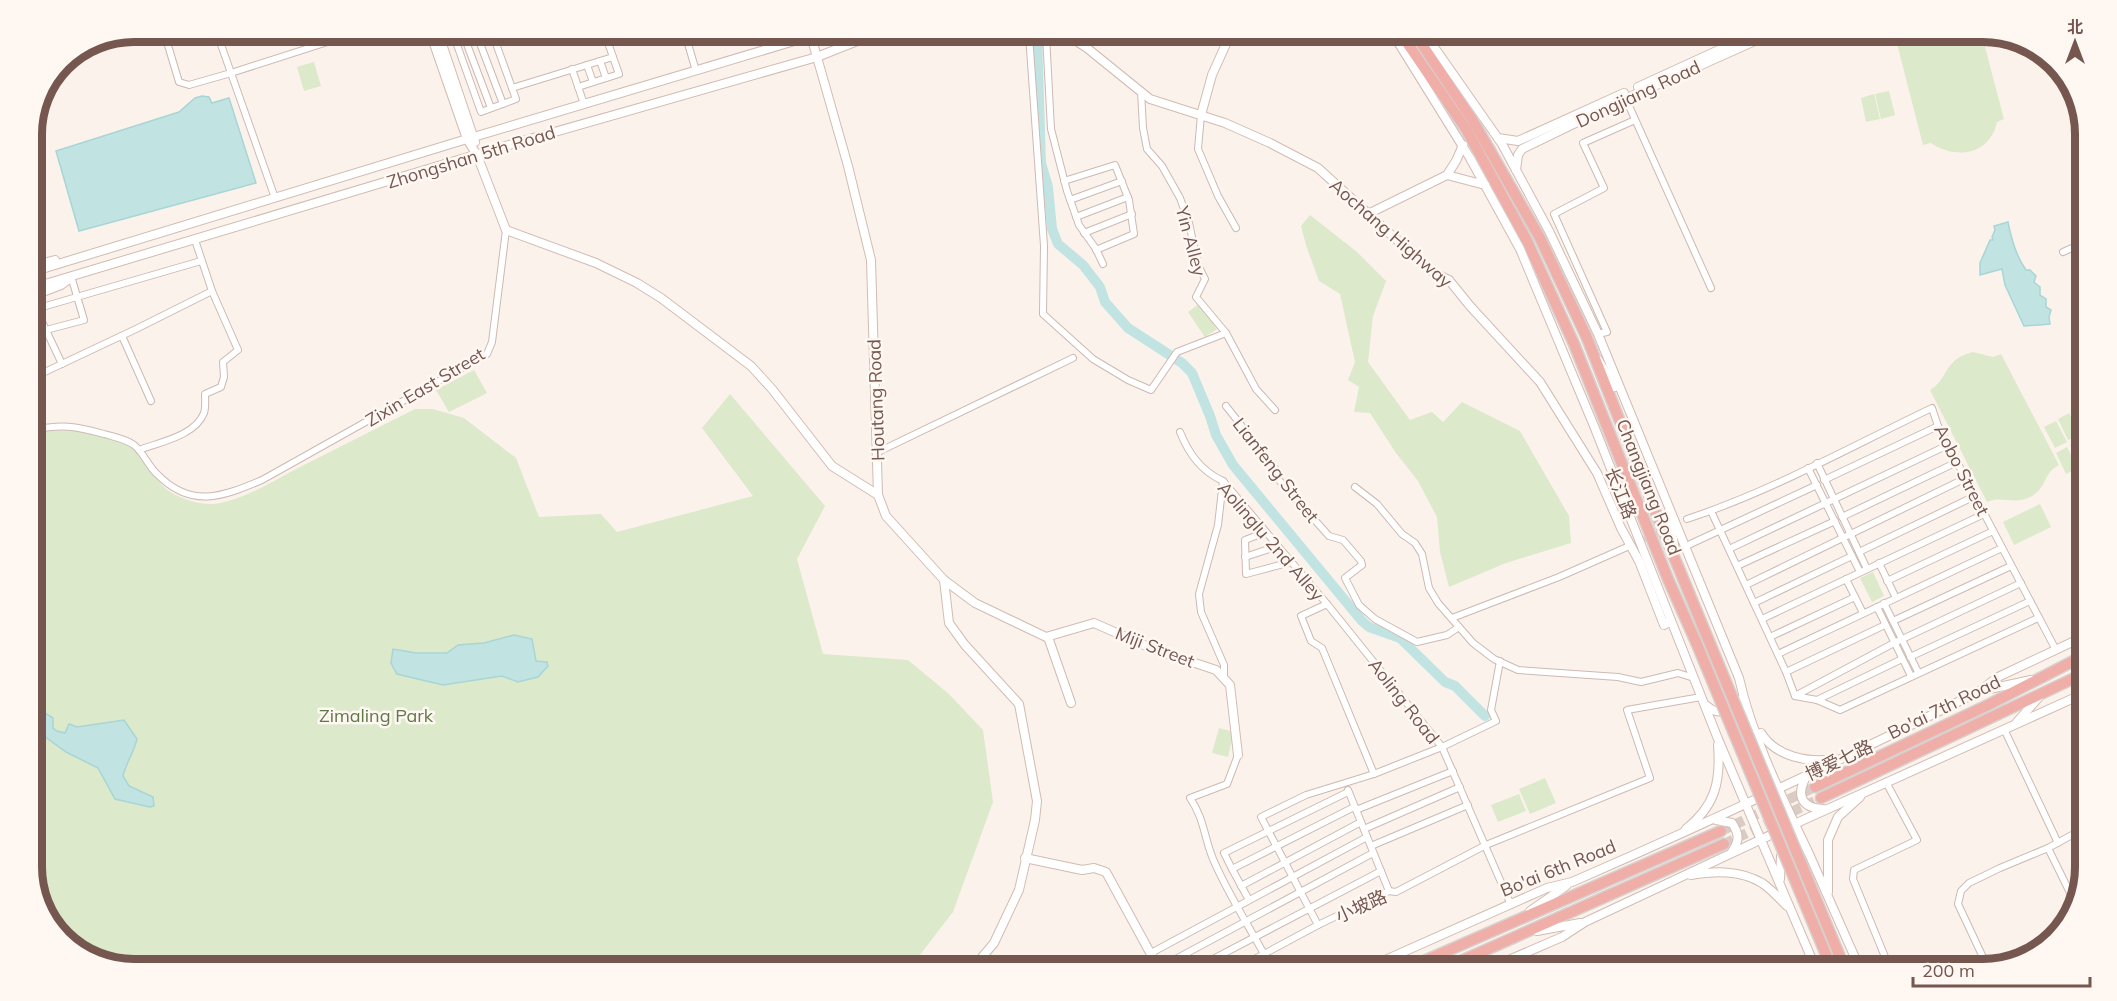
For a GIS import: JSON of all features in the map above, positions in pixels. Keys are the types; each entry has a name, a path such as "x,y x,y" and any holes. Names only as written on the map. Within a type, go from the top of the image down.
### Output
{"highway":[{"name":"Changjiang Road","path":"1406,42 1466,129 1527,242 1576,349 1650,534 1828,959"},
{"name":"Changjiang Road","path":"1419,42 1473,121 1540,238 1592,351 1677,566 1841,959"},
{"name":"Bo'ai 7th Road","path":"1815,787 1990,704 2075,660"},
{"name":"Bo'ai 7th Road","path":"1821,798 2075,678"},
{"name":"Bo'ai 6th Road","path":"1429,959 1721,831"},
{"path":"1466,959 1728,848"}],"main road":[{"path":"434,42 506,230 596,263 637,283 661,298 751,366 772,389 832,466 878,495"},
{"path":"441,42 470,138"},
{"name":"Zhongshan 5th Road","path":"42,269 792,42"},
{"name":"Houtang Road","path":"813,42 848,166 871,260 878,495 886,516 944,580 975,603 1048,637"},
{"name":"Zhongshan 5th Road","path":"42,285 477,154 817,57 855,42"},
{"name":"Aochang Highway","path":"1078,42 1150,99 1225,123 1270,142 1318,168 1431,271 1449,280 1540,382 1597,472 1621,528 1639,561 1664,625 1671,621"},
{"path":"1201,115 1212,75 1226,42"},
{"name":"长江路","path":"1398,42 1463,145 1520,249 1581,394 1718,739 1812,959"},
{"path":"1431,42 1500,141 1549,231 1598,334 1739,678 1750,716 1778,788 1856,959"},
{"name":"Dongjiang Road","path":"1516,171 1518,155 1522,148 1737,42"},
{"name":"Dongjiang Road","path":"1500,141 1518,141 1751,42"},
{"path":"1368,214 1447,175 1463,145"},
{"path":"1447,175 1485,185"},
{"path":"42,263 67,261"},
{"name":"Zhongshan 5th Road","path":"42,292 61,285 71,276"},
{"path":"1576,349 1581,394"},
{"path":"1592,351 1628,408"},
{"path":"1617,484 1650,534"},
{"path":"1668,506 1677,566"},
{"path":"944,580 949,623 965,645 1019,704 1037,801 1035,820 1019,890 994,943 980,959"},
{"name":"Miji Street","path":"1048,637 1094,623 1153,649 1216,670 1224,678"},
{"path":"1048,637 1071,703"},
{"path":"1980,691 1998,677 2075,641"},
{"path":"1224,678 1230,685 1238,754"},
{"path":"1980,691 2037,679"},
{"path":"1703,700 1714,711 1720,712 1736,705 1741,689"},
{"name":"博爱七路","path":"1763,796 1980,691"},
{"path":"2014,724 2042,694"},
{"path":"1728,848 1760,840 2075,698"},
{"path":"1750,716 1766,741 1777,750 1801,759 1825,760 1847,757"},
{"path":"1677,836 1698,819 1710,802 1717,785 1718,739"},
{"path":"1807,775 1802,785 1801,795 1805,803 1812,809 1827,809"},
{"path":"1828,896 1828,840 1838,817 1866,792"},
{"name":"Bo'ai 6th Road","path":"1388,959 1547,888 1572,882 1763,796"},
{"path":"1513,959 1562,938 1585,922 1682,877 1738,841 1738,831 1732,823 1714,820"},
{"path":"1780,885 1780,856 1786,850 1800,849 1818,873"},
{"path":"1025,858 1082,870 1094,868 1106,872 1154,959"},
{"path":"1682,877 1714,871 1743,874 1762,883 1789,907"},
{"path":"1515,921 1572,882"},
{"path":"1525,933 1585,922"}],"street":[{"path":"167,42 180,82 189,86 319,42"},
{"path":"220,42 275,198"},
{"path":"441,42 456,42 481,112 516,99 495,42"},
{"path":"468,42 491,108"},
{"path":"480,42 503,104"},
{"path":"578,87 619,74 608,42"},
{"path":"687,42 696,71"},
{"path":"767,42 769,49"},
{"path":"1029,42 1044,246 1043,314 1093,358 1128,380 1151,390 1173,357 1226,333"},
{"path":"1046,42 1051,129 1064,181 1076,217 1103,264"},
{"path":"512,88 613,57"},
{"path":"600,61 606,78"},
{"path":"587,64 593,82"},
{"path":"572,69 584,104"},
{"name":"Yin Alley","path":"1141,91 1143,128 1147,149 1162,166 1180,198 1189,223 1198,265 1205,279 1196,297 1226,333 1256,389 1275,410"},
{"path":"1624,96 1711,288"},
{"path":"1201,115 1198,149 1218,196 1236,228"},
{"path":"1598,334 1608,332 1554,214 1604,188 1583,142 1635,120"},
{"path":"1064,181 1115,165 1128,197 1134,234 1096,250"},
{"path":"1070,200 1122,181"},
{"path":"1076,217 1128,197"},
{"path":"1084,233 1132,214"},
{"path":"1549,231 1561,228"},
{"name":"Zixin East Street","path":"138,449 148,465 166,483 180,492 198,498 242,489 487,354 492,342 506,230"},
{"path":"42,428 75,426 119,438 138,449 187,432 200,420 204,413 205,394 221,387 224,377 223,362 238,350 212,291 195,240"},
{"path":"2063,252 2075,248"},
{"path":"42,308 201,261"},
{"path":"46,330 84,320 71,276"},
{"path":"42,373 212,291"},
{"path":"42,323 62,364"},
{"path":"122,336 151,401"},
{"path":"878,452 1073,358"},
{"name":"Lianfeng Street","path":"1226,406 1277,471 1278,479 1329,536 1343,540 1361,561 1362,565 1346,578 1359,605 1375,619 1417,642 1447,635 1459,627"},
{"name":"Aobo Street","path":"1687,519 1711,511 1808,468 1932,408 1938,426 2055,650"},
{"path":"1824,480 1938,426"},
{"name":"Aolinglu 2nd Alley","path":"1180,432 1188,452 1209,475 1223,481 1327,604 1301,616 1311,641 1322,648 1374,774"},
{"path":"1729,549 1948,445"},
{"path":"1842,517 1957,462"},
{"path":"1817,463 1867,569"},
{"path":"1808,468 1860,572"},
{"path":"1746,585 1966,478"},
{"path":"1223,481 1218,525 1199,594 1201,612 1224,666 1224,678"},
{"path":"1684,547 1817,485"},
{"path":"1354,487 1377,504 1402,534 1415,543 1422,554 1429,588 1473,643 1500,661 1518,670 1618,677 1641,682 1678,673 1694,678"},
{"path":"1859,552 1975,496"},
{"path":"1711,511 1778,654 1795,696"},
{"path":"1762,619 1984,514"},
{"path":"1737,566 1835,521"},
{"path":"1887,581 1993,531"},
{"path":"1266,532 1245,540 1246,574 1291,562"},
{"path":"1245,558 1278,546"},
{"path":"1452,618 1628,548"},
{"path":"1778,654 2002,548"},
{"path":"1754,603 1852,556"},
{"path":"1879,563 1896,598"},
{"path":"1893,621 2011,566"},
{"path":"1846,579 1863,614"},
{"path":"1795,696 1894,643 2021,584"},
{"path":"1770,637 1855,597"},
{"path":"1910,657 2030,601"},
{"path":"1884,603 1918,672"},
{"name":"Aoling Road","path":"1269,831 1261,817 1306,795 1374,774 1442,747 1327,604"},
{"path":"1876,607 1911,676"},
{"path":"1795,696 1817,700 1840,710 2038,618"},
{"path":"1786,672 1885,625"},
{"path":"1817,700 1902,659"},
{"path":"1500,661 1491,710 1496,721 1442,747 1511,905"},
{"name":"小坡路","path":"1255,959 1318,925 1389,891 1396,892 1486,845 1650,778 1627,710 1703,700"},
{"path":"2004,729 2058,843"},
{"path":"1238,754 1227,784 1190,798 1200,812 1203,831 1212,857 1264,954"},
{"path":"1232,869 1355,808 1453,771"},
{"path":"1886,782 1917,840 1854,870 1852,879 1886,959"},
{"path":"1345,783 1389,891"},
{"path":"1364,829 1460,788"},
{"path":"1249,900 1224,853 1348,792"},
{"path":"1177,959 1301,892 1372,850 1468,805"},
{"path":"1241,886 1361,822"},
{"path":"1269,831 1318,925"},
{"path":"1984,959 1958,904 1961,891 1969,884 2000,868 2048,848 2075,834"},
{"path":"1151,953 1367,837"},
{"path":"2048,848 2070,894"},
{"path":"1213,959 1381,871"}],"green space":[{"path":"1897,42 1984,42 2004,119 1997,122 1987,142 1971,151 1951,152 1931,143 1923,145"},
{"path":"314,62 321,86 304,91 297,67"},
{"path":"1889,91 1895,115 1881,119 1875,94"},
{"path":"1874,94 1880,119 1866,122 1861,98"},
{"path":"1310,215 1357,252 1386,281 1373,316 1368,362 1410,420 1432,412 1443,422 1462,402 1520,431 1569,516 1571,543 1506,563 1449,587 1440,552 1437,517 1418,481 1396,453 1370,413 1354,412 1359,387 1348,380 1355,362 1340,294 1319,281 1301,226"},
{"path":"1199,304 1217,329 1205,337 1188,312"},
{"path":"1973,352 1993,357 2001,354 2059,465 2050,472 2041,488 2026,499 1987,502 1930,390 1941,380 1956,359"},
{"path":"474,370 487,393 449,412 436,390"},
{"name":"Zimaling Park","path":"730,394 825,506 797,559 823,654 908,660 949,694 983,730 993,802 953,912 917,959 134,959 116,957 88,947 61,923 47,897 42,873 42,432 70,431 112,437 133,449 160,484 175,495 212,504 233,500 255,491 415,409 433,409 464,418 516,458 539,517 601,514 617,532 753,496 702,428"},
{"path":"2069,413 2075,425 2075,437 2068,440 2058,419"},
{"path":"2056,421 2067,442 2055,448 2044,427"},
{"path":"2075,442 2075,456 2070,445"},
{"path":"2067,447 2075,462 2075,470 2066,474 2056,453"},
{"path":"2040,504 2051,527 2014,545 2003,522"},
{"path":"1873,572 1884,596 1872,602 1860,578"},
{"path":"1219,728 1234,732 1228,757 1212,753"},
{"path":"1545,778 1556,803 1530,814 1519,789"},
{"path":"1519,794 1526,811 1498,822 1491,805"}],"water":[{"path":"209,97 212,103 229,98 256,183 79,231 56,151 179,112 195,98"},
{"path":"2008,222 2019,259 2026,270 2030,270 2036,276 2034,282 2040,287 2040,295 2046,299 2046,307 2051,310 2050,324 2024,326 2005,285 2002,269 1980,275 1980,263 1990,240 1993,240 1994,226"},
{"path":"514,635 532,639 536,661 547,662 548,666 538,677 518,682 502,676 443,685 397,674 391,663 393,649 416,653 447,653 458,645 484,643"},
{"path":"42,711 53,718 53,728 65,733 69,724 77,727 124,720 137,739 123,776 129,786 153,797 154,806 115,799 98,768 66,752 42,734"}],"waterway":[{"path":"1037,42 1041,163 1048,187 1052,229 1058,244 1083,265 1100,287 1105,302 1128,328 1182,363 1192,373 1216,435 1233,465 1362,621 1369,627 1400,638 1445,682 1455,686 1485,716"}],"tunnel":[{"path":"1628,547 1665,530"},
{"path":"1721,831 1815,787"},
{"path":"1724,844 1821,798"}]}
